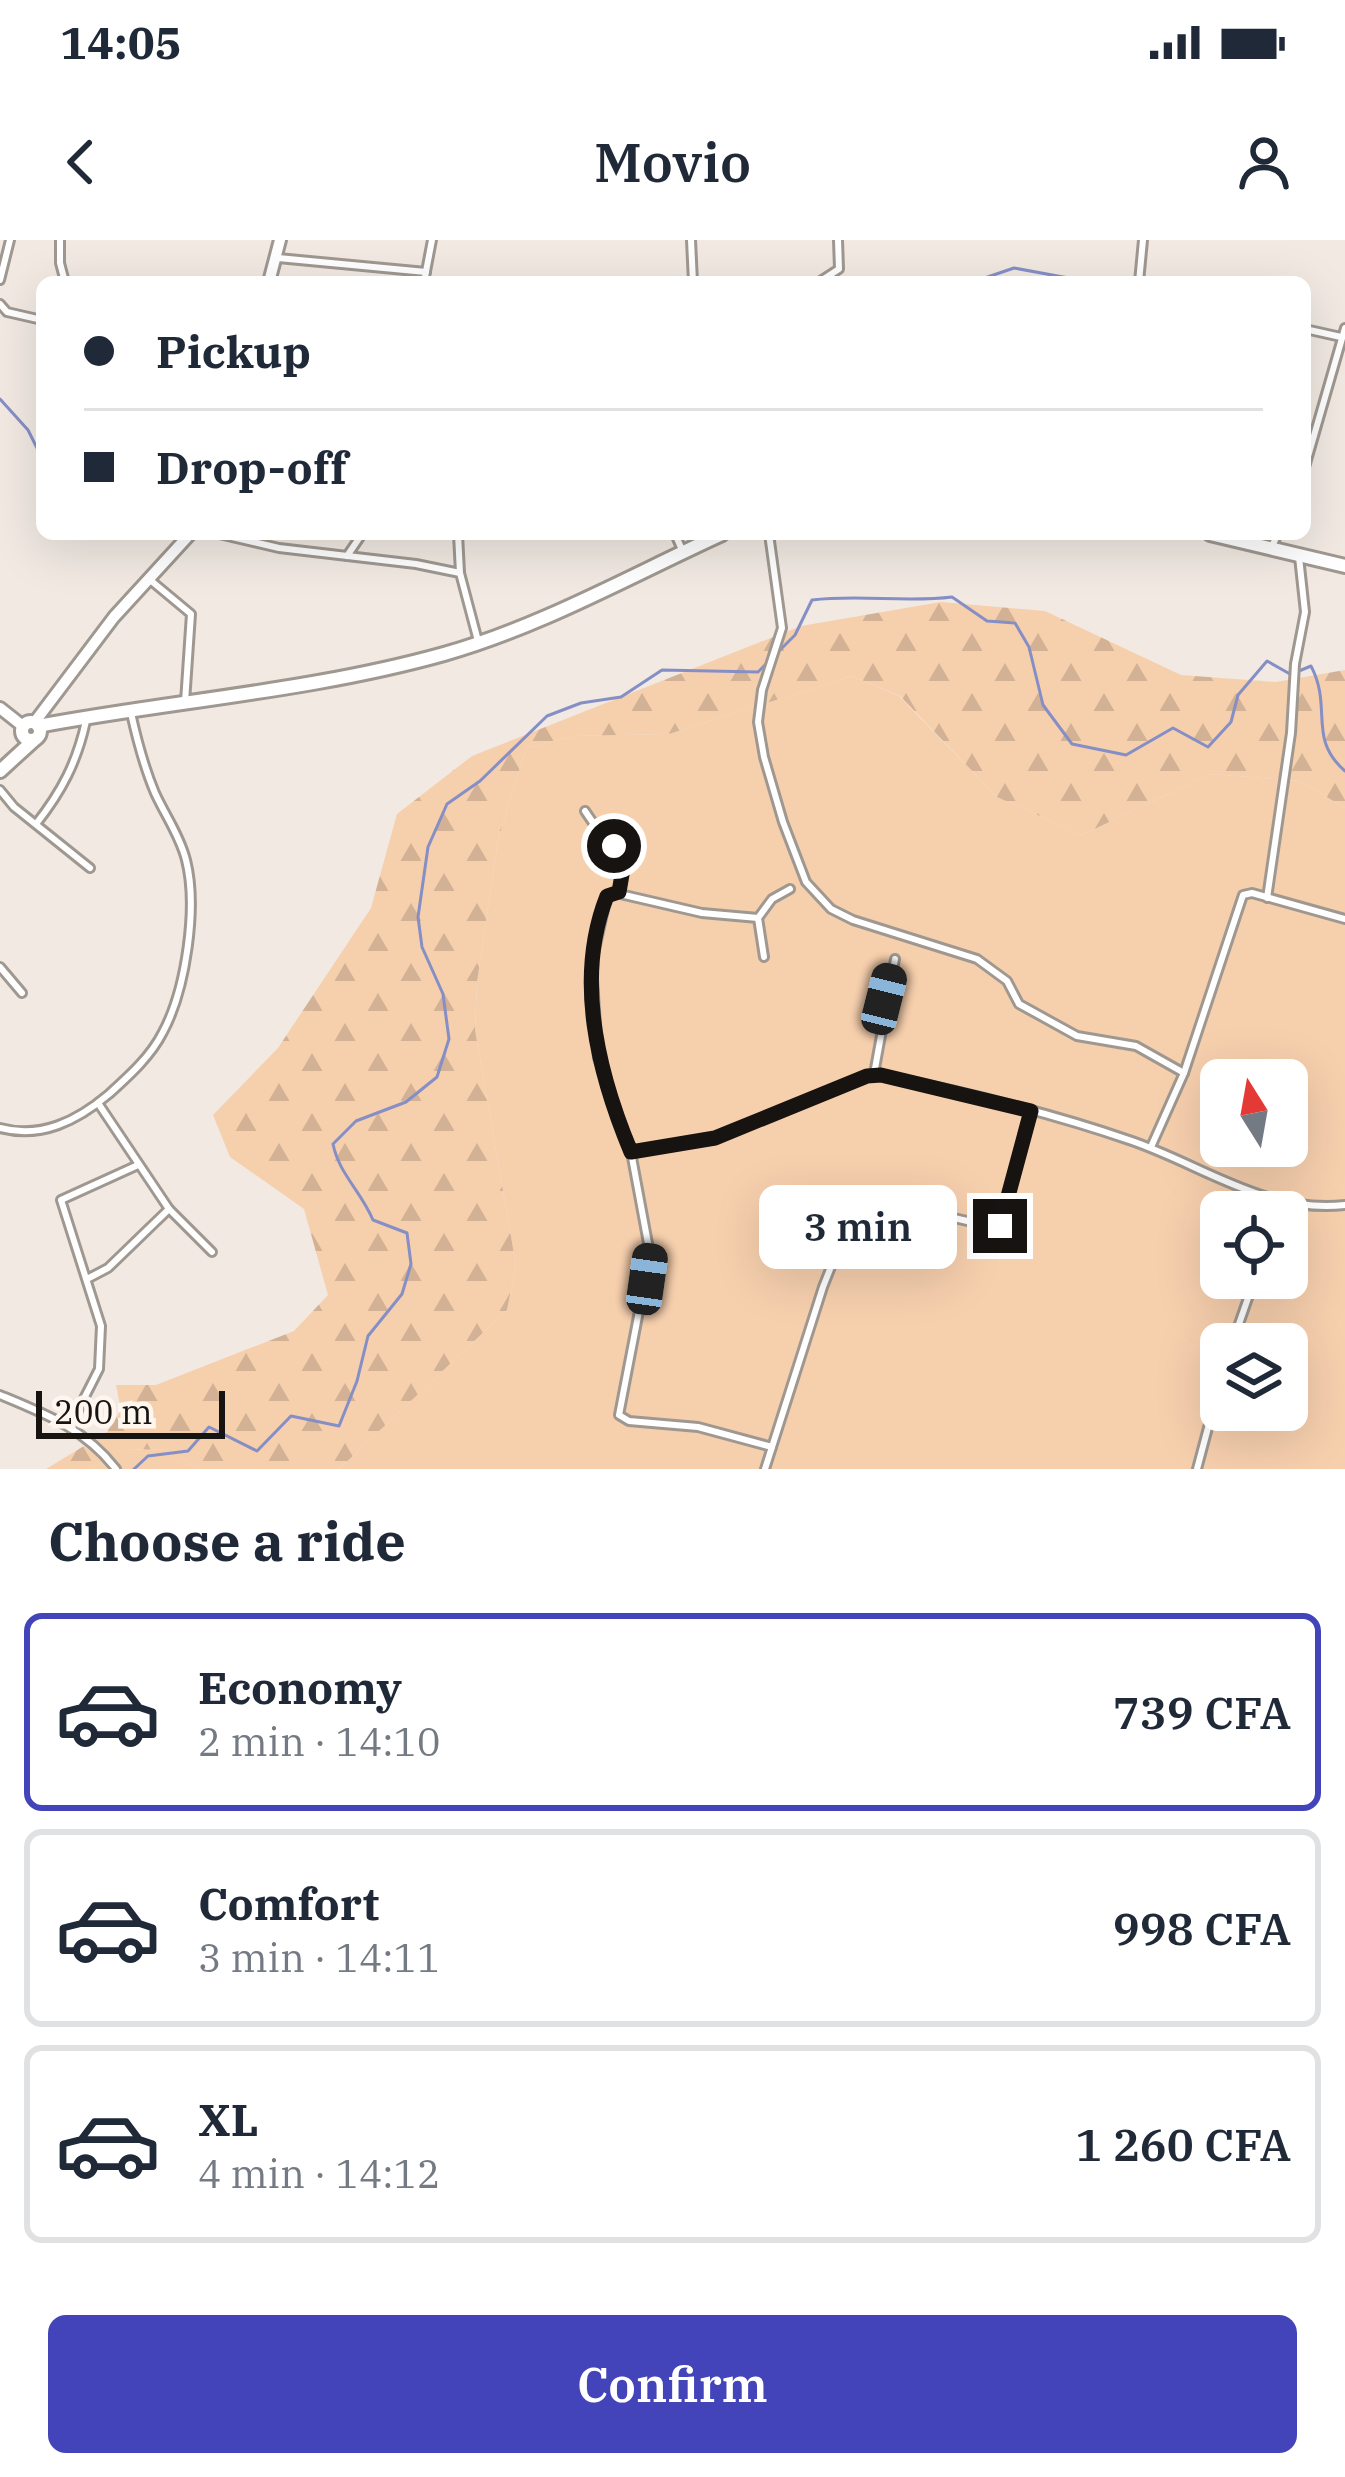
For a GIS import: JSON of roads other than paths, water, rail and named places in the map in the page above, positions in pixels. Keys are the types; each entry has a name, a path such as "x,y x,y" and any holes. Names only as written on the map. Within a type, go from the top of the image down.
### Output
{"highway":[{"path":"4,768 32,730 388,668 479,642 709,540"},
{"path":"1236,540 1345,566"}],"main road":[{"path":"270,276 280,240"},
{"path":"0,708 32,730 114,617 185,540"}],"street":[{"path":"0,280 10,240"},
{"path":"60,240 63,276"},
{"path":"425,276 432,240"},
{"path":"691,240 693,276"},
{"path":"828,276 839,269 838,240"},
{"path":"1140,276 1143,240"},
{"path":"274,258 426,272"},
{"path":"0,304 8,312 36,319"},
{"path":"1311,447 1345,328"},
{"path":"1311,330 1344,338"},
{"path":"245,540 460,573"},
{"path":"347,556 358,540"},
{"path":"458,540 460,573 479,642"},
{"path":"677,540 682,552"},
{"path":"770,540 782,628 762,690 758,722 776,801 806,882 831,909 854,920 977,959 1007,981 1019,1004 1077,1036 1136,1046 1184,1072"},
{"path":"1271,548 1275,540"},
{"path":"1267,898 1305,612 1299,555"},
{"path":"149,579 191,614 185,702"},
{"path":"0,1128 20,1134 46,1131 98,1103 128,1077 171,1015 188,946 186,859 152,786 131,710"},
{"path":"36,824 77,759 86,718"},
{"path":"0,790 90,868"},
{"path":"585,811 599,833 626,855 619,892"},
{"path":"764,958 758,918 772,899 790,889"},
{"path":"758,918 670,908 619,892 607,896 592,963 592,1002 598,1058 631,1152 650,1254 619,1415 698,1427 772,1447"},
{"path":"1151,1148 1184,1072 1247,892 1345,919"},
{"path":"874,1074 895,958"},
{"path":"0,967 22,993"},
{"path":"631,1152 715,1138 874,1074 1031,1111 1151,1148 1244,1191"},
{"path":"98,1103 169,1209 212,1252"},
{"path":"765,1469 823,1287 857,1202 866,1198 998,1228 1031,1111"},
{"path":"70,1426 101,1358 99,1314 61,1200 138,1165"},
{"path":"1308,1206 1345,1205"},
{"path":"87,1279 108,1268 169,1209"},
{"path":"0,1395 70,1426 94,1442 116,1469"},
{"path":"1197,1469 1207,1431"}],"waterway":[{"path":"991,276 1014,268 1058,276"},
{"path":"0,399 36,446"},
{"path":"776,654 795,635 812,600 952,597 987,621 1015,623 1029,647 1043,705 1072,744 1126,755 1173,728 1208,747 1231,722 1238,695 1267,661 1290,674"},
{"path":"134,1469 148,1456 188,1451 209,1427 257,1451 291,1416 339,1426 368,1336 402,1294 411,1264 407,1233 373,1220 333,1144 356,1121 406,1102 437,1077 449,1039 443,994 422,947 418,917 428,847 447,804 480,781 547,716 581,703 621,697 662,670 758,672 769,661"},
{"path":"1299,671 1311,666 1327,747 1345,771"}]}
